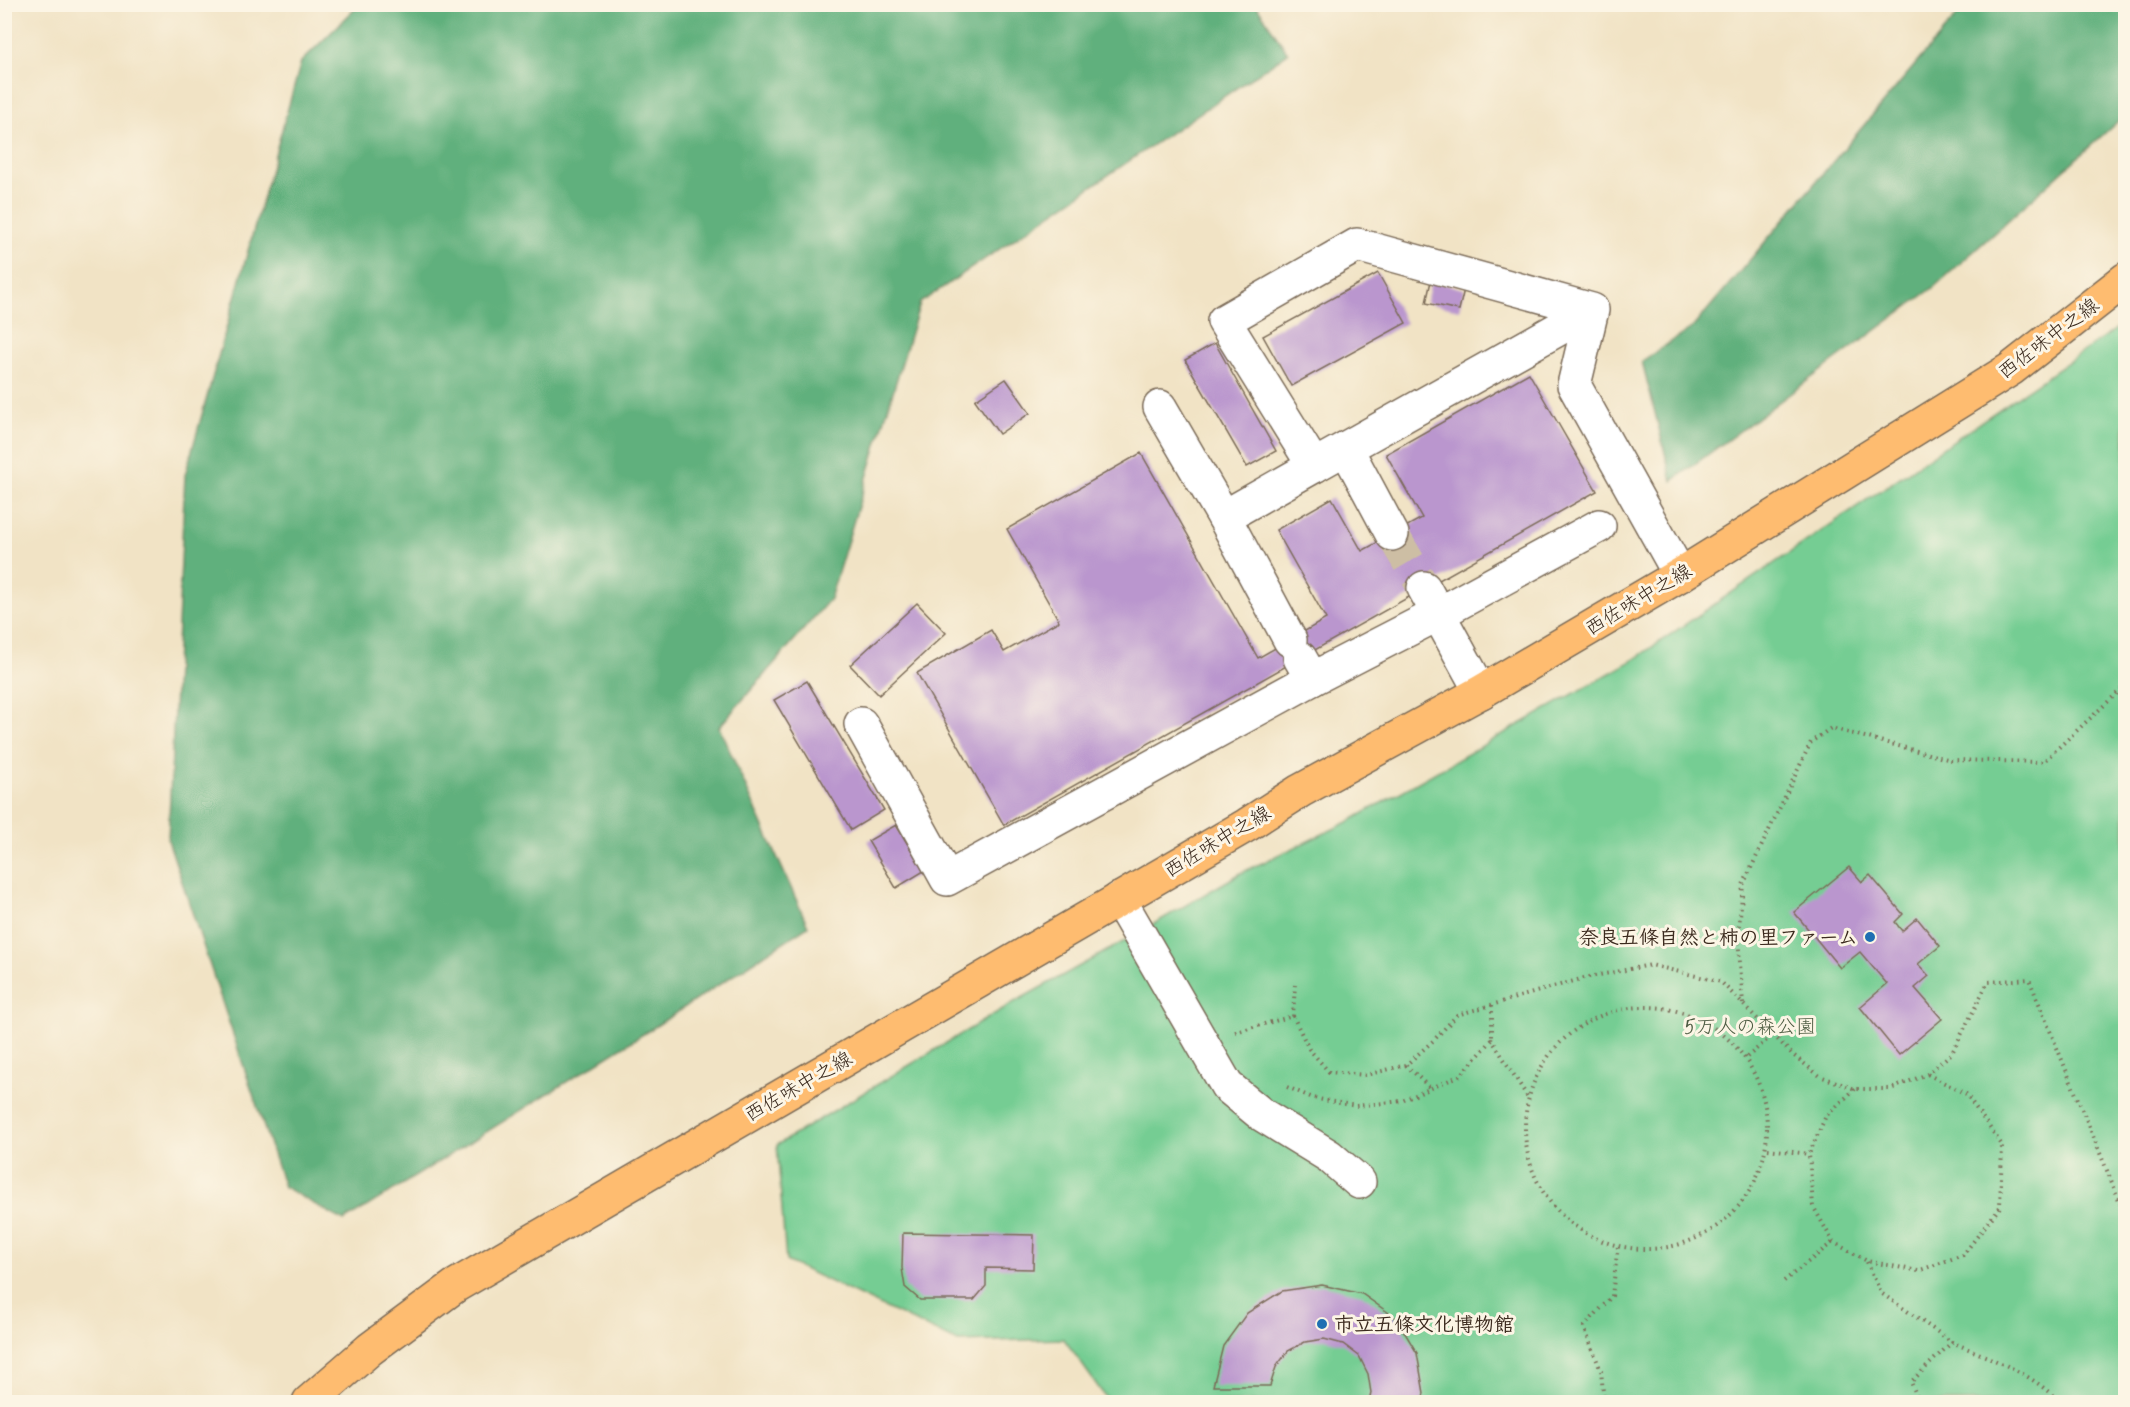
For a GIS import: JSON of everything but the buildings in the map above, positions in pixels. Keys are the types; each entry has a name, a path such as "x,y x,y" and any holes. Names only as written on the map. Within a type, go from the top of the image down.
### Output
{"main road":[{"name":"西佐味中之線","path":"309,1402 370,1349 455,1286 1247,825 1300,791 1481,692 1680,575 2012,369 2126,279"}],"lane":[{"path":"1314,466 1224,321 1347,251 1358,245 1592,310"},
{"path":"1592,310 1574,385 1680,575"},
{"path":"1224,516 1592,310"},
{"path":"1160,407 1224,516 1301,659"},
{"path":"1346,448 1392,534"},
{"path":"861,724 947,879 1301,659 1599,526"},
{"path":"1431,601 1481,692"},
{"path":"1119,898 1227,1086 1261,1114 1329,1156 1359,1182"}],"path":[{"path":"1743,1004 1738,937 1743,885 1811,742 1831,728 1951,760 2043,762 2126,685"},
{"path":"1295,985 1293,1016 1309,1049 1329,1072 1366,1075 1406,1065 1457,1015 1584,978 1651,965 1721,982 1793,1055 1820,1076 1855,1089 1891,1089 1927,1074 1952,1053 1989,982 2029,979 2126,1218"},
{"path":"1492,1005 1492,1040 1528,1097"},
{"path":"1625,1008 1671,1008 1713,1025 1747,1058 1767,1101 1768,1149 1751,1193 1720,1227 1677,1247 1618,1246 1591,1238 1557,1213 1534,1178 1524,1138 1528,1097 1548,1055 1582,1024 1625,1008"},
{"path":"1234,1032 1293,1016"},
{"path":"1747,1058 1773,1035"},
{"path":"1285,1086 1313,1098 1356,1106 1402,1101 1461,1075 1492,1040"},
{"path":"1406,1065 1431,1089"},
{"path":"1855,1089 1826,1116 1809,1154 1813,1206 1833,1242 1867,1262 1918,1271 1963,1255 2000,1207 2002,1145 1966,1094 1927,1074"},
{"path":"1768,1149 1809,1154"},
{"path":"1784,1281 1833,1242"},
{"path":"1604,1402 1601,1371 1584,1327 1612,1296 1618,1246"},
{"path":"1867,1262 1881,1293 1952,1342 2016,1370 2052,1394 2059,1402"},
{"path":"1919,1402 1911,1382 1952,1342"}],"green space":[{"path":"1963,4 2125,5 2125,115 1933,288 1672,481 1642,361 1693,327 1959,13"},
{"path":"359,5 1256,5 1288,53 920,303 830,599 719,727 808,926 656,1026 344,1221 284,1187 168,840 185,475 301,62"},
{"name":"5万人の森公園","path":"2125,323 2125,1402 1109,1402 1064,1339 958,1342 786,1261 777,1145 1011,1004 1241,873 1348,822 1633,660"}],"tunnel":[{"path":"1392,534 1424,588"}],"place":[{"name":"奈良五條自然と柿の里ファーム","path":"1870,937"},
{"name":"市立五條文化博物館","path":"1322,1324"}]}
